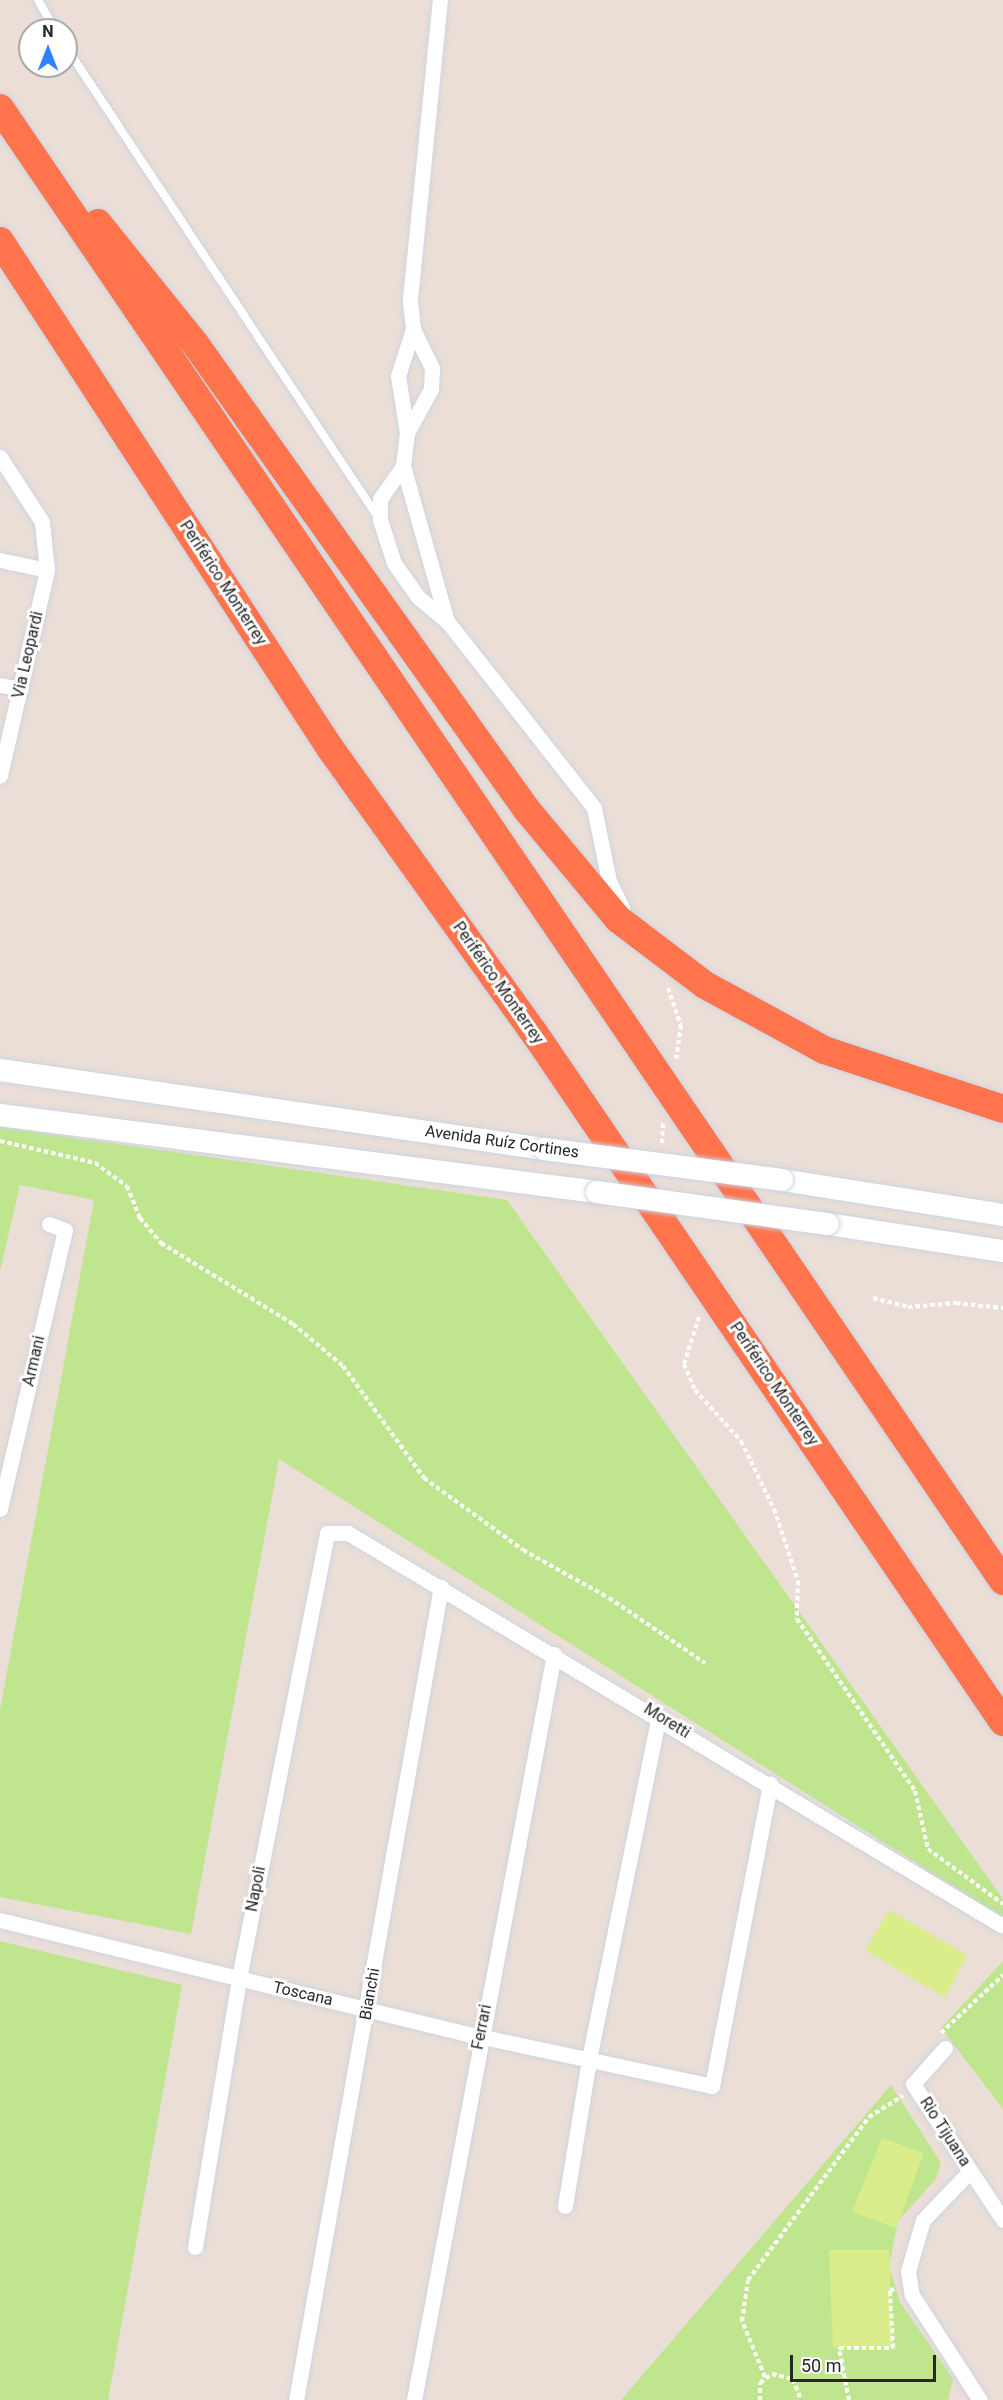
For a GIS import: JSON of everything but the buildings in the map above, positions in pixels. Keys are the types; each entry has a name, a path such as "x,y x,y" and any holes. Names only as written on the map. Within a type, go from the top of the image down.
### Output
{"highway":[{"path":"0,103 196,345 527,810 618,920 705,985 824,1050 1003,1109"},
{"path":"0,108 1003,1581"},
{"name":"Periférico Monterrey","path":"0,240 330,748 535,1034 1003,1722"}],"main road":[{"name":"Avenida Ruíz Cortines","path":"0,1070 544,1149 782,1180 1003,1215"},
{"path":"0,1115 597,1192 1003,1251"}],"street":[{"path":"407,433 424,408 432,368 413,329 410,299 440,0"},
{"path":"413,329 398,376 407,433 403,466 447,621"},
{"name":"Via Leopardi","path":"0,457 42,522 47,570 0,776"},
{"path":"403,466 380,499 380,520 394,563 418,597 447,621 594,808 617,904 734,995 880,1068 1003,1100"},
{"path":"0,560 47,570"},
{"path":"0,685 21,689"},
{"name":"Armani","path":"0,1509 65,1230 49,1224"},
{"name":"Moretti","path":"327,1533 348,1533 441,1587 659,1716 1001,1925"},
{"name":"Napoli","path":"195,2247 239,1978 327,1533"},
{"name":"Bianchi","path":"296,2400 441,1587"},
{"name":"Ferrari","path":"414,2400 480,2036 554,1654"},
{"path":"565,2206 589,2059 659,1716"},
{"name":"Toscana","path":"0,1920 480,2036 712,2086 770,1784"},
{"name":"Rio Tijuana","path":"945,2048 913,2084 1003,2220"},
{"path":"970,2171 923,2220 908,2271 912,2295 975,2398"}],"lane":[{"path":"38,0 48,18"},
{"path":"78,65 380,520"}],"path":[{"path":"663,981 681,1025 675,1062"},
{"path":"662,1148 664,1113"},
{"path":"0,1141 95,1163 128,1186 140,1218 161,1243 293,1324 343,1366 424,1478 523,1550 609,1598 705,1663"},
{"path":"873,1299 908,1307 956,1303 1003,1308"},
{"path":"698,1307 694,1342 684,1364 695,1390 741,1440 774,1509 798,1581 797,1619 915,1791 928,1849 1003,1904"},
{"path":"945,2048 941,2033 1003,1975"},
{"path":"760,2400 765,2377 742,2320 748,2280 869,2117 904,2096"},
{"path":"849,2400 839,2348 893,2348 890,2290 898,2289"},
{"path":"765,2377 794,2379 801,2400"}],"green space":[{"path":"0,1127 507,1200 1003,1899 1003,1918 279,1459 191,1934 0,1897 0,1710 94,1200 20,1185 0,1271"},
{"path":"889,1910 967,1955 945,1998 865,1950"},
{"path":"0,1941 182,1985 108,2400 0,2400"},
{"path":"1003,1961 1003,2109 941,2028"},
{"path":"891,2085 941,2163 936,2179 898,2221 889,2266 900,2302 953,2379 948,2400 621,2400"},
{"path":"882,2138 924,2153 896,2228 852,2212"},
{"path":"829,2250 889,2250 893,2348 833,2348"}]}
